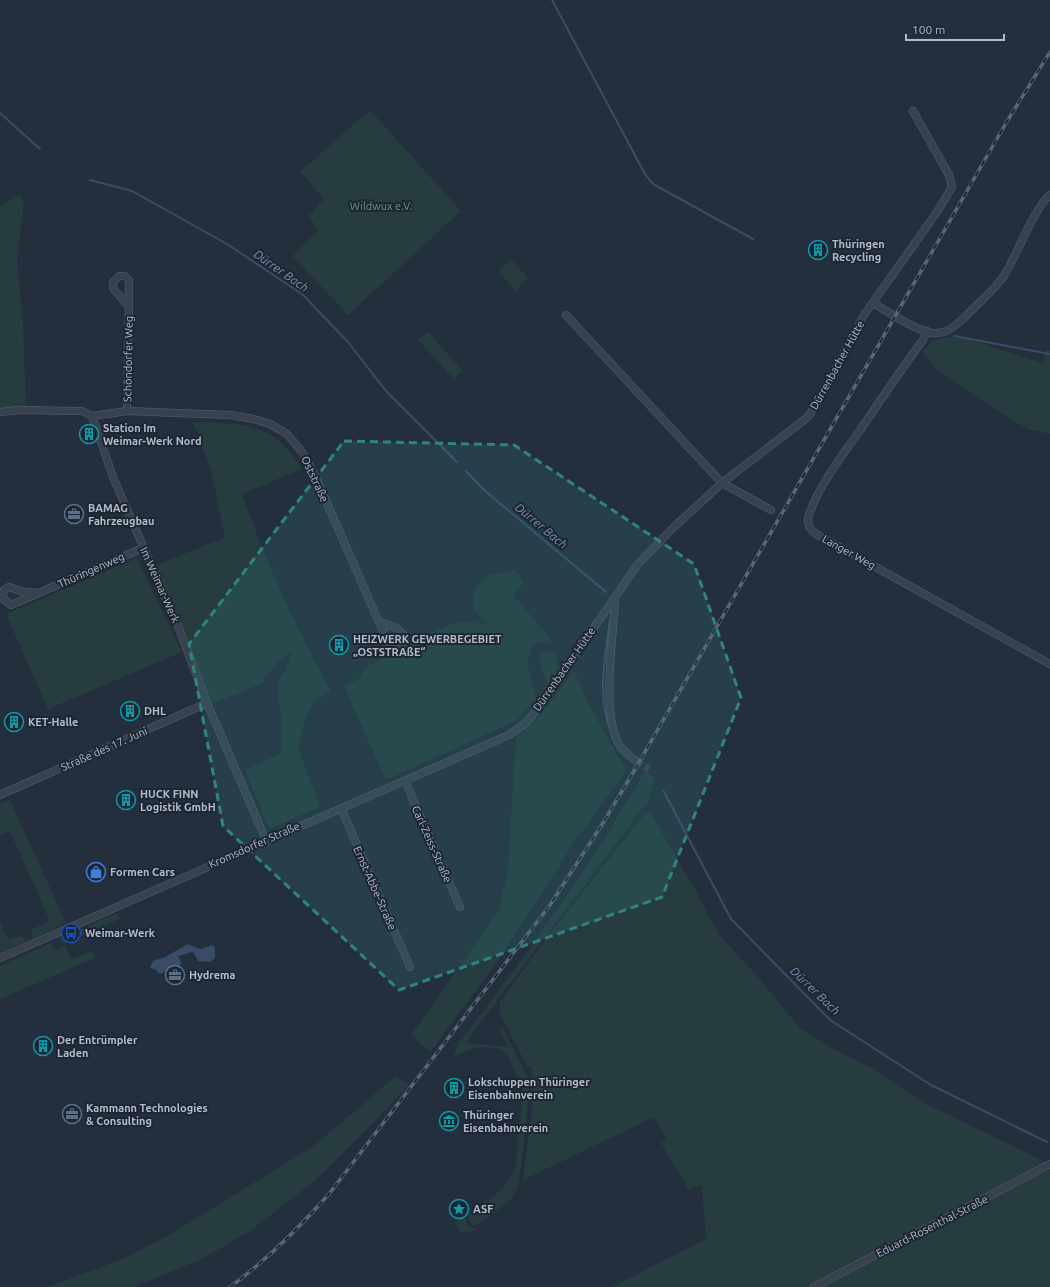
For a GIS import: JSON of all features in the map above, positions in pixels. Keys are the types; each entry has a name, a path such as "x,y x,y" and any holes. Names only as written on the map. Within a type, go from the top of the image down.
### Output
{"street":[{"name":"Dürrenbacher Hütte","path":"509,735 526,723 540,707 638,564 674,527 722,484 808,417 819,400 872,302 937,212 952,187 949,175 913,111"},
{"path":"872,302 908,323 932,333 951,330 995,287 1005,274 1033,220 1050,195"},
{"name":"Schöndorfer Weg","path":"127,411 129,307"},
{"path":"566,316 722,484 771,510"},
{"name":"Langer Weg","path":"927,331 923,340 833,469 816,500 809,516 808,525 810,530 818,535 1050,664"},
{"path":"0,412 20,410 82,411 92,416"},
{"name":"Oststraße","path":"92,416 127,411 238,415 262,421 287,434 302,452 312,469 379,622"},
{"name":"Im Weimar-Werk","path":"92,416 110,471 180,631 207,703 266,840"},
{"name":"Thüringenweg","path":"39,593 143,548"},
{"name":"Dürrenbacher Hütte","path":"613,599 615,602 610,683 611,712 615,736 620,747 636,761"},
{"name":"Straße des 17. Juni","path":"0,795 207,703"},
{"name":"Kromsdorfer Straße","path":"0,958 266,840 509,735"},
{"name":"Carl-Zeiss-Straße","path":"405,781 460,907"},
{"name":"Ernst-Abbe-Straße","path":"341,808 410,967"},
{"name":"Eduard-Rosenthal-Straße","path":"814,1287 1050,1164"}],"highlighted area":[{"path":"344,441 514,445 694,564 741,698 662,897 399,990 223,826 189,644"}],"green space":[{"name":"Wildwux e.V.","path":"370,110 461,211 348,315 293,256 318,230 309,216 324,199 300,172"},
{"path":"19,195 24,202 17,260 23,323 26,406 0,409 0,206"},
{"path":"511,259 528,278 515,291 498,271"},
{"path":"428,332 463,371 454,379 418,340"},
{"path":"949,337 970,340 1043,363 1046,350 1050,350 1050,434 1027,429 936,370 922,352 932,341"},
{"path":"193,422 227,423 255,428 280,442 291,453 302,469 242,494 282,595 331,691 312,704 305,720 298,748 320,807 269,829 245,770 281,753 282,721 277,685 286,669 291,652 275,665 261,684 211,704 155,566 225,537 211,470"},
{"path":"137,558 182,652 48,709 6,614"},
{"path":"513,570 521,577 524,583 513,595 552,640 533,644 527,662 536,699 517,720 391,778 385,778 344,686 359,679 365,667 398,652 406,644 452,624 463,621 488,625 473,609 475,590 480,582 488,576"},
{"path":"547,650 555,654 558,663 557,670 548,684 539,659 542,651"},
{"path":"574,671 588,703 626,771 573,844 496,964 430,1052 411,1035 499,910 508,871 516,737 540,716"},
{"path":"649,764 650,767 648,771 655,781 648,801 465,1043 508,1047 500,1030 503,1029 529,1080 527,1116 517,1189 510,1200 481,1223 473,1225 469,1220 469,1214 472,1210 476,1210 489,1200 505,1185 516,1164 523,1088 507,1055 501,1049 479,1047 453,1056 459,1043 535,941 582,872"},
{"path":"10,800 66,923 34,938 31,935 32,929 50,921 10,831 0,835 0,804"},
{"path":"646,812 651,814 695,889 718,934 752,970 800,1028 834,1049 871,1068 926,1104 1050,1164 1050,1287 612,1287 706,1239 702,1185 689,1190 661,1143 667,1140 654,1117 523,1180 534,1095 531,1066 527,1066 500,1013 500,1002 537,951"},
{"path":"117,913 120,919 63,944 61,938"},
{"path":"0,921 8,940 21,936 24,938 25,942 0,953"},
{"path":"51,943 54,951 65,945 71,959 92,951 95,958 0,999 0,966"},
{"path":"396,1076 409,1085 355,1142 311,1184 250,1231 202,1259 134,1287 47,1287 123,1259 171,1234 315,1145"},
{"path":"465,1216 466,1222 469,1226 479,1228 467,1233 460,1231 455,1223"}],"water":[{"path":"188,944 200,949 213,945 215,948 215,958 210,962 198,961 194,953 191,952 178,956 182,964 160,974 156,970 150,968 153,961 165,957"}],"waterway":[{"path":"552,0 645,174 653,184 753,239"},
{"name":"Dürrer Bach","path":"0,113 40,149"},
{"name":"Dürrer Bach","path":"90,180 132,191 227,244 302,294 348,342 386,391 457,462"},
{"path":"954,336 1050,354"},
{"name":"Dürrer Bach","path":"466,471 484,490 606,592"},
{"name":"Dürrer Bach","path":"610,621 604,662 603,689 606,716 610,729"},
{"name":"Dürrer Bach","path":"663,790 731,919 830,1020 931,1085 1047,1142"}],"tunnel":[{"path":"636,761 649,769"}],"railway":[{"path":"230,1287 244,1277 282,1243 329,1194 550,905 603,823 634,771 1006,123 1050,52"}],"place":[{"name":"Thüringen Recycling","path":"818,250"},
{"name":"Station Im Weimar-Werk Nord","path":"89,434"},
{"name":"BAMAG Fahrzeugbau","path":"74,514"},
{"name":"HEIZWERK GEWERBEGEBIET „OSTSTRAßE“","path":"339,645"},
{"name":"DHL","path":"130,711"},
{"name":"KET-Halle","path":"14,722"},
{"name":"HUCK FINN Logistik GmbH","path":"126,800"},
{"name":"Formen Cars","path":"96,872"},
{"name":"Weimar-Werk","path":"71,933"},
{"name":"Hydrema","path":"175,975"},
{"name":"Der Entrümpler Laden","path":"43,1046"},
{"name":"Lokschuppen Thüringer Eisenbahnverein","path":"454,1088"},
{"name":"Kammann Technologies & Consulting","path":"72,1114"},
{"name":"Thüringer Eisenbahnverein","path":"449,1121"},
{"name":"ASF","path":"459,1209"}]}
